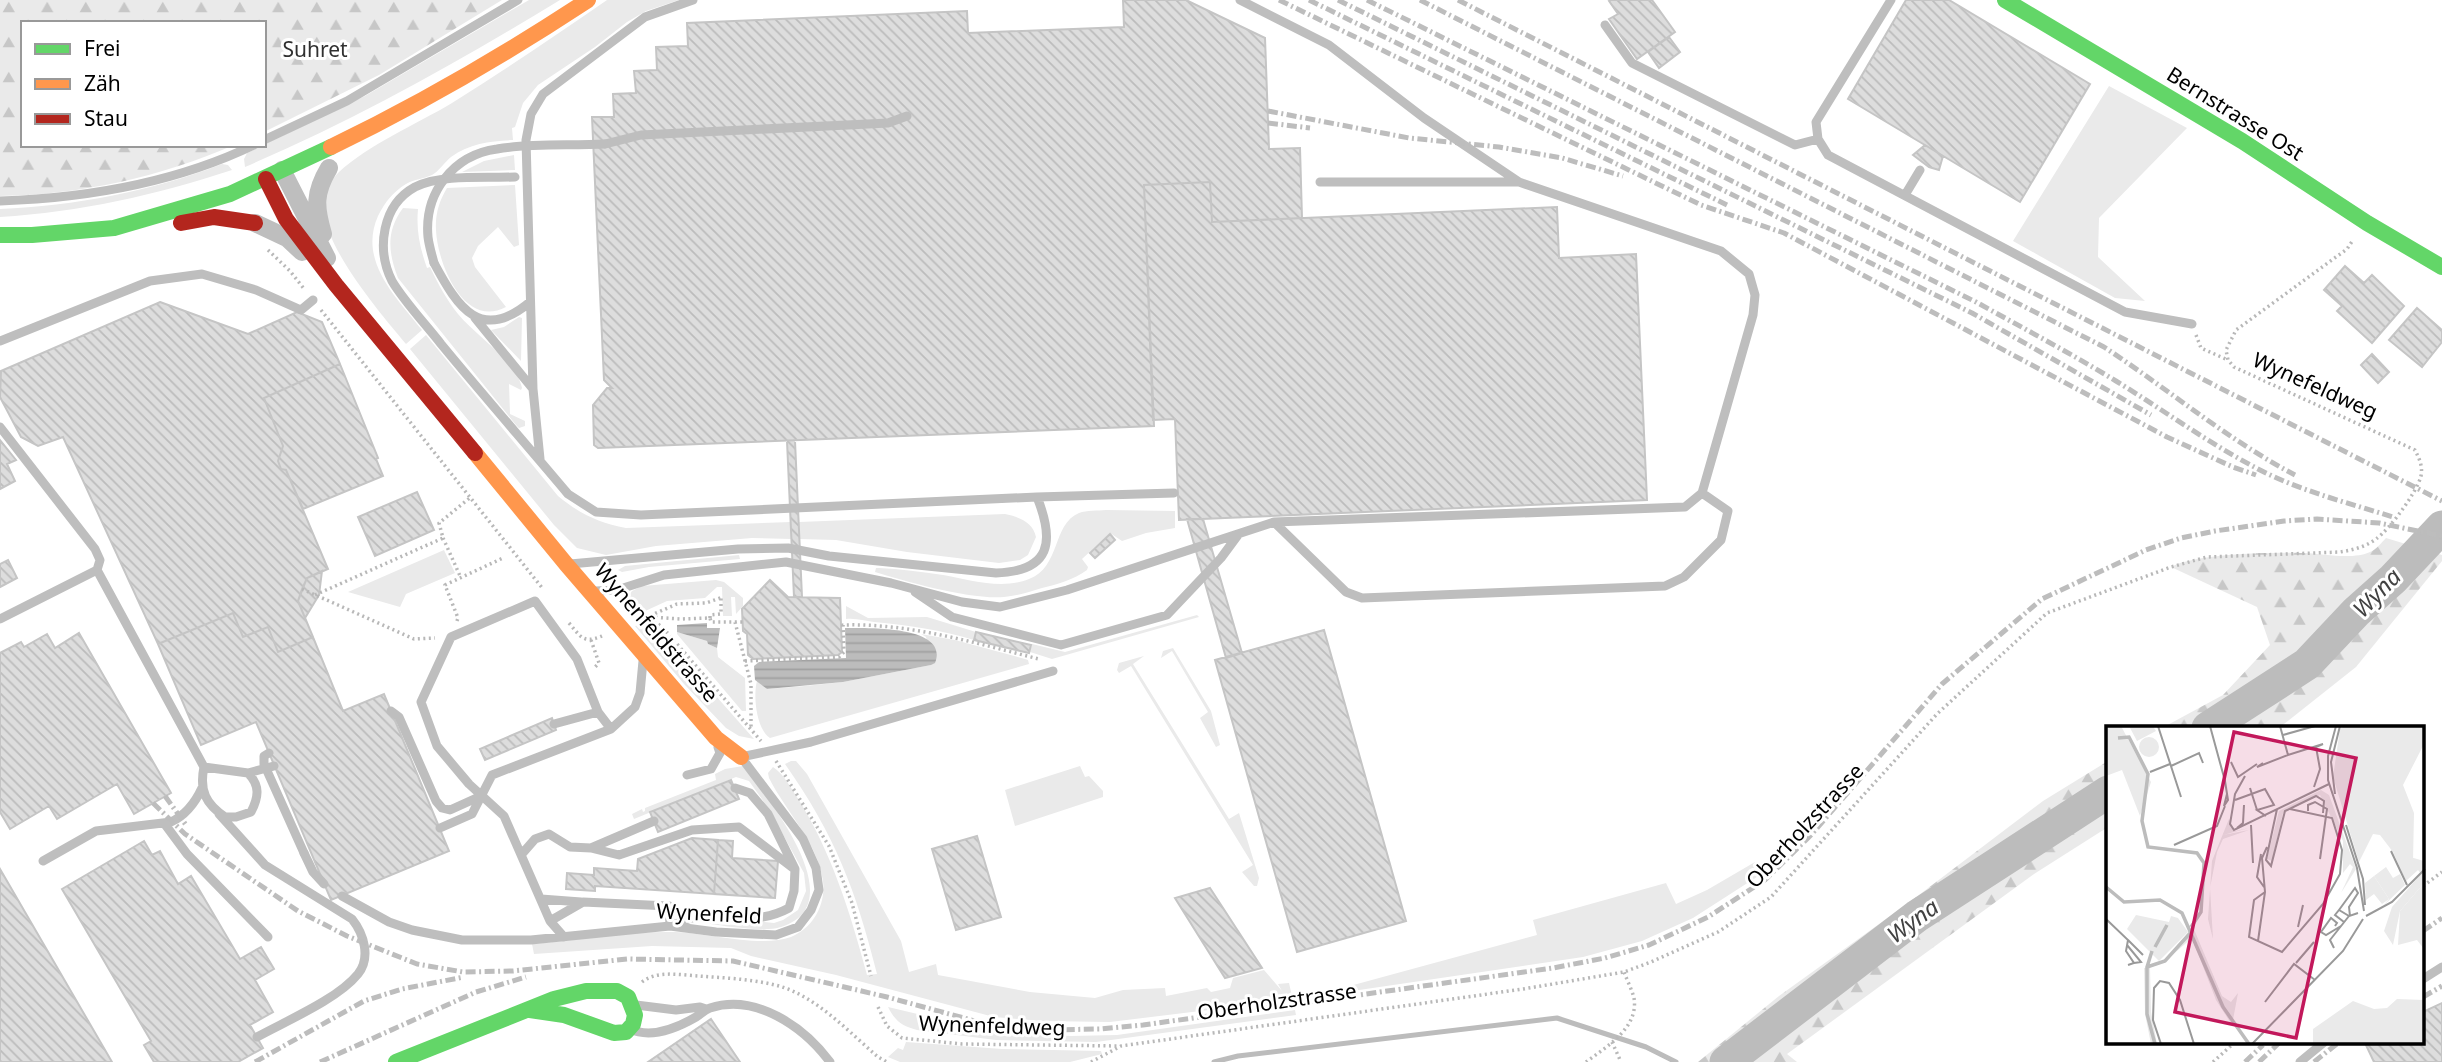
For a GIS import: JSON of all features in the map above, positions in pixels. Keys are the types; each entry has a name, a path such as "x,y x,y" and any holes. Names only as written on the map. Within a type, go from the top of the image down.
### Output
{"main road":[{"path":"0,234 32,235 114,228 230,194 389,118 535,35 588,0"},
{"name":"Bernstrasse Ost","path":"2005,0 2242,141 2367,223 2442,267"},
{"path":"329,168 345,150 389,118"},
{"path":"0,246 124,237 214,217 255,223"},
{"name":"Wynenfeldstrasse","path":"334,276 566,564 716,738 741,757"},
{"path":"396,1062 530,1010 546,1001 579,992 614,990 626,995 634,1005 636,1016 634,1024 626,1032 614,1033 564,1015 530,1010"}],"street":[{"name":"Wynenfeldstrasse","path":"329,168 317,196 316,211 334,276"},
{"name":"Wynenfeldstrasse","path":"274,175 334,276"},
{"name":"Wynenfeldstrasse","path":"255,223 287,238 334,276"}],"lane":[{"path":"266,139 348,101 518,0"},
{"path":"540,460 533,389 530,302 526,140 531,114 543,94 645,17 693,0"},
{"path":"590,591 617,590 664,575 786,562 908,587 962,602 1000,607 1067,590 1274,522 1685,507 1702,492 1752,315 1755,295 1749,274 1721,251 1519,182 1424,118 1329,46 1240,0"},
{"path":"1891,0 1816,122 1818,139 1828,155 2125,312 2192,324"},
{"path":"1605,25 1632,63 1795,145 1818,139"},
{"path":"533,389 475,318 458,303 434,263 428,239 428,213 436,189 451,169 477,154 497,149 605,144 641,135 888,123 907,116"},
{"path":"0,201 74,197 177,176 249,147"},
{"path":"1905,195 1920,170"},
{"path":"515,177 434,180 415,188 399,199 387,221 383,241 386,262 393,281 468,376 568,494 596,512 641,515 1174,493"},
{"path":"1320,182 1519,182"},
{"path":"0,341 150,281 202,274 256,290 301,310 313,300"},
{"path":"475,318 498,320 515,315 530,302"},
{"path":"0,427 95,549 100,560 97,570 204,767 201,780 205,800 265,865 352,919 360,928 366,951 360,972 335,994 257,1037"},
{"path":"1274,522 1346,592 1362,598 1665,586 1684,577 1721,540 1728,511 1702,492"},
{"path":"566,564 788,548 829,556 1014,573 1031,567 1044,552 1048,537 1047,522 1037,498"},
{"path":"908,587 952,617 1061,645 1167,615 1221,558 1238,534"},
{"path":"748,549 749,565"},
{"path":"860,577 862,559"},
{"path":"0,619 97,570"},
{"path":"564,937 550,921 504,816 469,785 437,746 421,702 451,637 535,601 577,659 598,712 611,729"},
{"path":"440,828 472,814 492,775 611,729 635,707 644,664 635,642"},
{"path":"741,757 917,712 1048,672"},
{"path":"391,711 399,717 436,801 442,808 450,810 482,795"},
{"path":"554,724 598,712"},
{"path":"687,775 710,768 720,753 716,738"},
{"path":"269,753 264,756 264,764 313,872 324,884"},
{"name":"Wynenfeld","path":"342,896 389,922 412,930 462,940 523,940 670,926 776,935 798,927 811,910 820,890 816,868 803,839 741,757"},
{"path":"204,767 248,772 274,766"},
{"path":"218,813 225,817 236,817 251,812 258,795 248,772"},
{"path":"43,861 96,831 164,823 179,818 195,803 202,788"},
{"path":"541,900 669,906 670,926 694,917 773,916 789,908 794,891 794,869 768,814 750,793 735,788"},
{"path":"591,848 654,821"},
{"path":"164,823 187,854 268,937"},
{"path":"521,855 535,839 549,834 570,847 591,848 619,855 692,830 739,827 794,869"},
{"path":"550,921 583,902"},
{"path":"2424,978 2442,967"},
{"path":"634,1005 676,1010 701,1007 706,1009"},
{"path":"629,1028 641,1034 666,1030 695,1018 706,1009 737,1005 780,1016 808,1035 830,1062"},
{"path":"2300,1062 2322,1044"}],"path":[{"path":"255,223 257,240 290,271 547,594"},
{"name":"Wynefeldweg","path":"2367,223 2347,248 2236,330 2225,350 2234,367 2399,440 2415,450 2421,461 2421,477"},
{"path":"2192,324 2201,348 2228,360"},
{"name":"Oberholzstrasse","path":"1091,1062 1121,1046 1523,989 1625,972 1651,962 1718,932 1771,897 1937,714 2047,612 2171,567 2207,557 2354,550 2378,538 2387,529 2421,477"},
{"path":"461,578 439,523 471,497"},
{"path":"314,595 443,538"},
{"path":"302,589 414,639 451,637 458,618 445,585 503,558"},
{"path":"722,598 721,614 710,615 710,618 680,620 650,617 677,604 706,603 722,598"},
{"path":"564,616 581,638 591,640 603,635"},
{"path":"650,617 664,629 770,751"},
{"path":"710,618 711,622 743,622"},
{"path":"735,622 751,684 751,729"},
{"path":"745,661 839,657 844,652 843,625 865,624 948,636 1040,659 1048,672"},
{"path":"591,640 599,663"},
{"path":"2424,885 2442,872"},
{"path":"1586,1062 1630,1024 1634,1000 1625,972"},
{"name":"Wynenfeldweg","path":"878,1007 887,1026 902,1038 962,1045 1121,1046"},
{"path":"1612,1042 1621,1062"},
{"path":"2213,1062 2233,1044"}],"green space":[{"name":"Suhret","path":"0,0 502,0 379,75 266,131 266,21 21,21 21,147 229,147 178,166 119,182 60,192 0,196"},
{"path":"529,0 560,0 406,89 245,167 244,159 247,153 266,147 266,144 365,96"},
{"path":"607,0 679,0 646,11 627,22 538,85 523,103 515,127 512,128 513,140 481,144 458,152 437,172 401,187 378,216 373,232 376,263 391,291 422,330 406,344 353,276 330,235 324,216 324,200 329,185 339,172 364,153 452,103"},
{"path":"2109,86 2187,128 2099,218 2098,257 2145,301 2115,298 2013,241"},
{"path":"514,155 515,170 462,172 484,161"},
{"path":"222,164 228,165 232,170 146,195 89,207 0,217 0,209 113,196 169,182"},
{"path":"515,185 519,245 514,247 498,227 478,246 472,258 475,267 506,307 491,312 477,309 465,301 447,274 438,243 438,208 447,188"},
{"path":"403,208 418,209 419,239 427,268 430,267 450,303 519,378 521,390 509,384 510,414 525,421 525,426 519,428 516,425 398,278 390,242 397,217"},
{"path":"519,317 522,318 521,361 491,330 504,327"},
{"path":"426,335 558,496 582,513 626,528 791,522 792,539 752,538 656,546 606,555 577,548 554,525 410,349"},
{"path":"1175,511 1175,528 1122,541 1110,533 1082,559 1088,567 1087,570 1071,579 1023,594 975,596 875,572 876,568 887,568 986,583 1019,582 1039,573 1047,565 1064,526 1070,519 1082,512"},
{"path":"1005,514 1025,521 1036,537 1028,555 1020,560 999,563 836,540 799,539 799,522"},
{"path":"2386,538 2442,555 2442,561 2356,667 2282,726 2166,726 2223,695 2270,645 2257,607 2171,567 2198,559 2236,554 2305,553 2355,556 2377,548"},
{"path":"444,550 455,573 406,594 400,607 348,592"},
{"path":"739,555 740,559 622,572 618,570 625,566"},
{"path":"716,580 724,582 743,598 743,606 736,614 735,597 731,597 732,616 723,616 722,587 717,587 705,598 667,601 630,618 626,606 628,597 632,591 642,586"},
{"path":"846,606 868,618 927,617 976,632 974,640 925,628 846,619"},
{"path":"1197,615 1199,617 1052,659 1030,652 1032,644 1065,652"},
{"path":"635,626 654,626 754,739 739,736 726,728 684,684"},
{"path":"677,632 707,641 717,648 718,657 745,678 746,711 742,711"},
{"path":"921,634 955,640 1025,659 1029,664 770,738 765,734 757,711 757,681 767,689 805,686 843,682 931,665 926,637"},
{"path":"1173,648 1211,711 1220,745 1216,747 1200,718 1208,712 1172,651 1161,658 1163,651"},
{"path":"1144,656 1133,664 1229,819 1239,813 1259,878 1257,886 1242,872 1253,865 1131,666 1119,673 1117,670 1119,663"},
{"path":"796,761 807,774 901,941 909,972 936,964 938,975 1030,992 1095,998 1123,990 1165,988 1166,996 1207,988 1211,992 1230,988 1233,978 1264,970 1282,991 1278,984 1289,983 1292,996 1346,987 1537,935 1533,920 1666,883 1676,904 1707,890 1755,862 1763,873 1693,918 1642,941 1583,957 1291,1000 1110,1022 994,1017 836,975 751,956 731,948 652,946 534,954 532,944 621,934 675,932 765,941 791,937 806,928 820,907 823,881 815,854 769,778 768,773 773,767 789,785 830,861 847,906 867,975 877,974 861,916 842,864 818,815 785,764"},
{"path":"2106,762 2106,828 2034,874 1787,1054 1797,1062 1698,1062 1779,996 2043,801"},
{"path":"743,766 785,824 808,874 810,896 802,915 774,929 701,923 774,923 798,910 806,891 804,873 769,809 749,781 736,777 634,819 632,814 642,809 643,812 645,808 716,780 715,774 725,769"},
{"path":"1080,766 1085,777 1089,776 1103,791 1103,797 1015,826 1005,790"},
{"path":"888,1007 989,1031 1071,1036 1117,1035 1295,1010 1296,1015 1096,1042 996,1040 917,1030 900,1022"},
{"path":"906,1042 1002,1049 1101,1051 1102,1054 1070,1062 900,1062 888,1057 898,1048 903,1050"}],"shaded area":[{"path":"707,623 707,628 720,628 717,648 707,641 677,632 677,625"},
{"path":"845,628 887,629 919,635 930,642 936,651 935,663 843,682 767,689 755,680 754,666 759,662 846,658"}],"building":[{"path":"1123,0 1186,0 1265,38 1269,149 1300,148 1302,218 1212,222 1210,182 1144,185 1154,426 598,448 594,445 593,405 607,388 612,388 604,380 592,117 614,117 613,94 636,93 634,71 657,70 656,47 688,46 687,23 967,11 968,33 1124,27"},
{"path":"1652,0 1675,32 1637,59 1609,19 1618,14 1609,1"},
{"path":"1906,0 1949,0 2090,84 2020,202 1848,99"},
{"path":"1669,37 1680,52 1659,68 1648,52"},
{"path":"1925,145 1943,156 1939,170 1929,167 1913,155"},
{"path":"1210,182 1212,222 1557,207 1559,258 1636,254 1647,500 1179,520 1175,419 1153,420 1144,185"},
{"path":"2345,266 2364,283 2372,275 2404,306 2372,343 2337,311 2342,306 2324,290"},
{"path":"160,302 248,334 297,312 322,322 340,364 264,398 283,446 278,461 281,469 286,470 328,569 307,578 298,601 313,637 278,652 268,627 243,637 233,613 158,644 63,437 38,446 21,437 0,397 1,371"},
{"path":"2417,308 2442,330 2442,342 2422,367 2389,340"},
{"path":"2372,354 2389,372 2378,383 2361,365"},
{"path":"340,364 383,476 303,509 286,470 281,469 278,461 283,446 264,398"},
{"path":"0,440 16,460 7,464 15,481 0,489"},
{"path":"787,441 795,441 802,597 794,597"},
{"path":"417,492 434,530 375,556 358,517"},
{"path":"1187,519 1203,519 1242,653 1226,658"},
{"path":"1110,534 1115,540 1095,558 1090,553"},
{"path":"8,560 17,578 0,587 0,564"},
{"path":"322,571 319,595 305,618 298,601 302,589 307,578"},
{"path":"770,580 788,597 840,598 842,652 838,655 753,659 748,655 742,609"},
{"path":"233,613 243,637 268,627 278,652 313,637 343,711 384,694 449,851 331,900 256,722 201,745 158,644"},
{"path":"1324,630 1406,921 1297,952 1215,660"},
{"path":"976,632 1031,645 1029,653 974,640"},
{"path":"79,633 171,793 134,814 117,784 57,819 49,806 10,829 0,812 0,653 21,642 24,647 47,634 55,648"},
{"path":"552,718 556,730 485,760 480,749"},
{"path":"731,780 739,799 658,832 650,812"},
{"path":"977,836 1001,917 956,930 932,849"},
{"path":"692,838 718,840 714,894 595,886 595,891 566,889 567,873 594,875 594,868 637,871 638,859"},
{"path":"718,840 733,841 732,858 778,861 775,898 714,894"},
{"path":"144,841 152,855 160,851 178,884 191,876 240,959 261,947 274,969 255,980 273,1012 250,1025 263,1048 238,1062 154,1062 144,1045 151,1041 62,889"},
{"path":"0,869 112,1062 0,1062"},
{"path":"1210,888 1262,968 1225,978 1175,898"},
{"path":"2442,1003 2442,1062 2374,1062 2365,1044 2424,1044 2424,1012"},
{"path":"711,1019 740,1062 648,1062"}],"waterway":[{"name":"Wyna","path":"2211,726 2307,664 2442,527"},
{"name":"Wyna","path":"1726,1062 1917,916 2106,793"},
{"path":"1214,1062 1238,1056 1557,1018 1646,1047 1676,1062"},
{"path":"1732,1057 1749,1062"}],"railway":[{"path":"1279,0 1701,205 1784,233 2167,437 2256,475"},
{"path":"1309,0 1727,205"},
{"path":"1338,0 1972,313 2151,415"},
{"path":"1367,0 1976,302 2099,371 2262,471 2310,491 2393,517"},
{"path":"1420,0 2104,347 2222,430 2295,475"},
{"path":"1458,0 2442,501"},
{"path":"1268,111 1409,138 1499,147 1562,158 1623,176"},
{"path":"1268,123 1310,128"},
{"path":"153,803 185,834 298,911 347,936 417,964 463,972 513,971 627,959 733,961 887,997 993,1026 1047,1030 1143,1025 1553,968 1605,958 1649,945 1708,917 1765,880 1811,835 1942,684 2042,599 2146,550 2181,538 2215,531 2317,519 2379,523 2442,536"},
{"path":"165,796 186,825"},
{"path":"2424,930 2442,918"},
{"path":"255,1062 364,1001 402,989 464,977"},
{"path":"320,1062 476,992 526,977"},
{"path":"2424,996 2442,986"},
{"path":"2259,1062 2278,1044"},
{"path":"2314,1062 2337,1044"},
{"path":"2245,1062 2263,1045"}],"traffic: fast":[{"path":"2005,0 2242,141 2367,223 2442,267"},
{"path":"0,235 114,228 230,194 331,147"},
{"path":"396,1062 554,999 586,991 617,991 628,997 635,1015 633,1024 626,1032 614,1033 564,1015 530,1010"}],"traffic: slow":[{"path":"331,147 462,78 588,0"},
{"path":"475,453 566,564 716,738 741,757"}],"traffic: jam":[{"path":"266,179 286,219 336,285 475,453"},
{"path":"181,223 214,217 255,223"}]}
